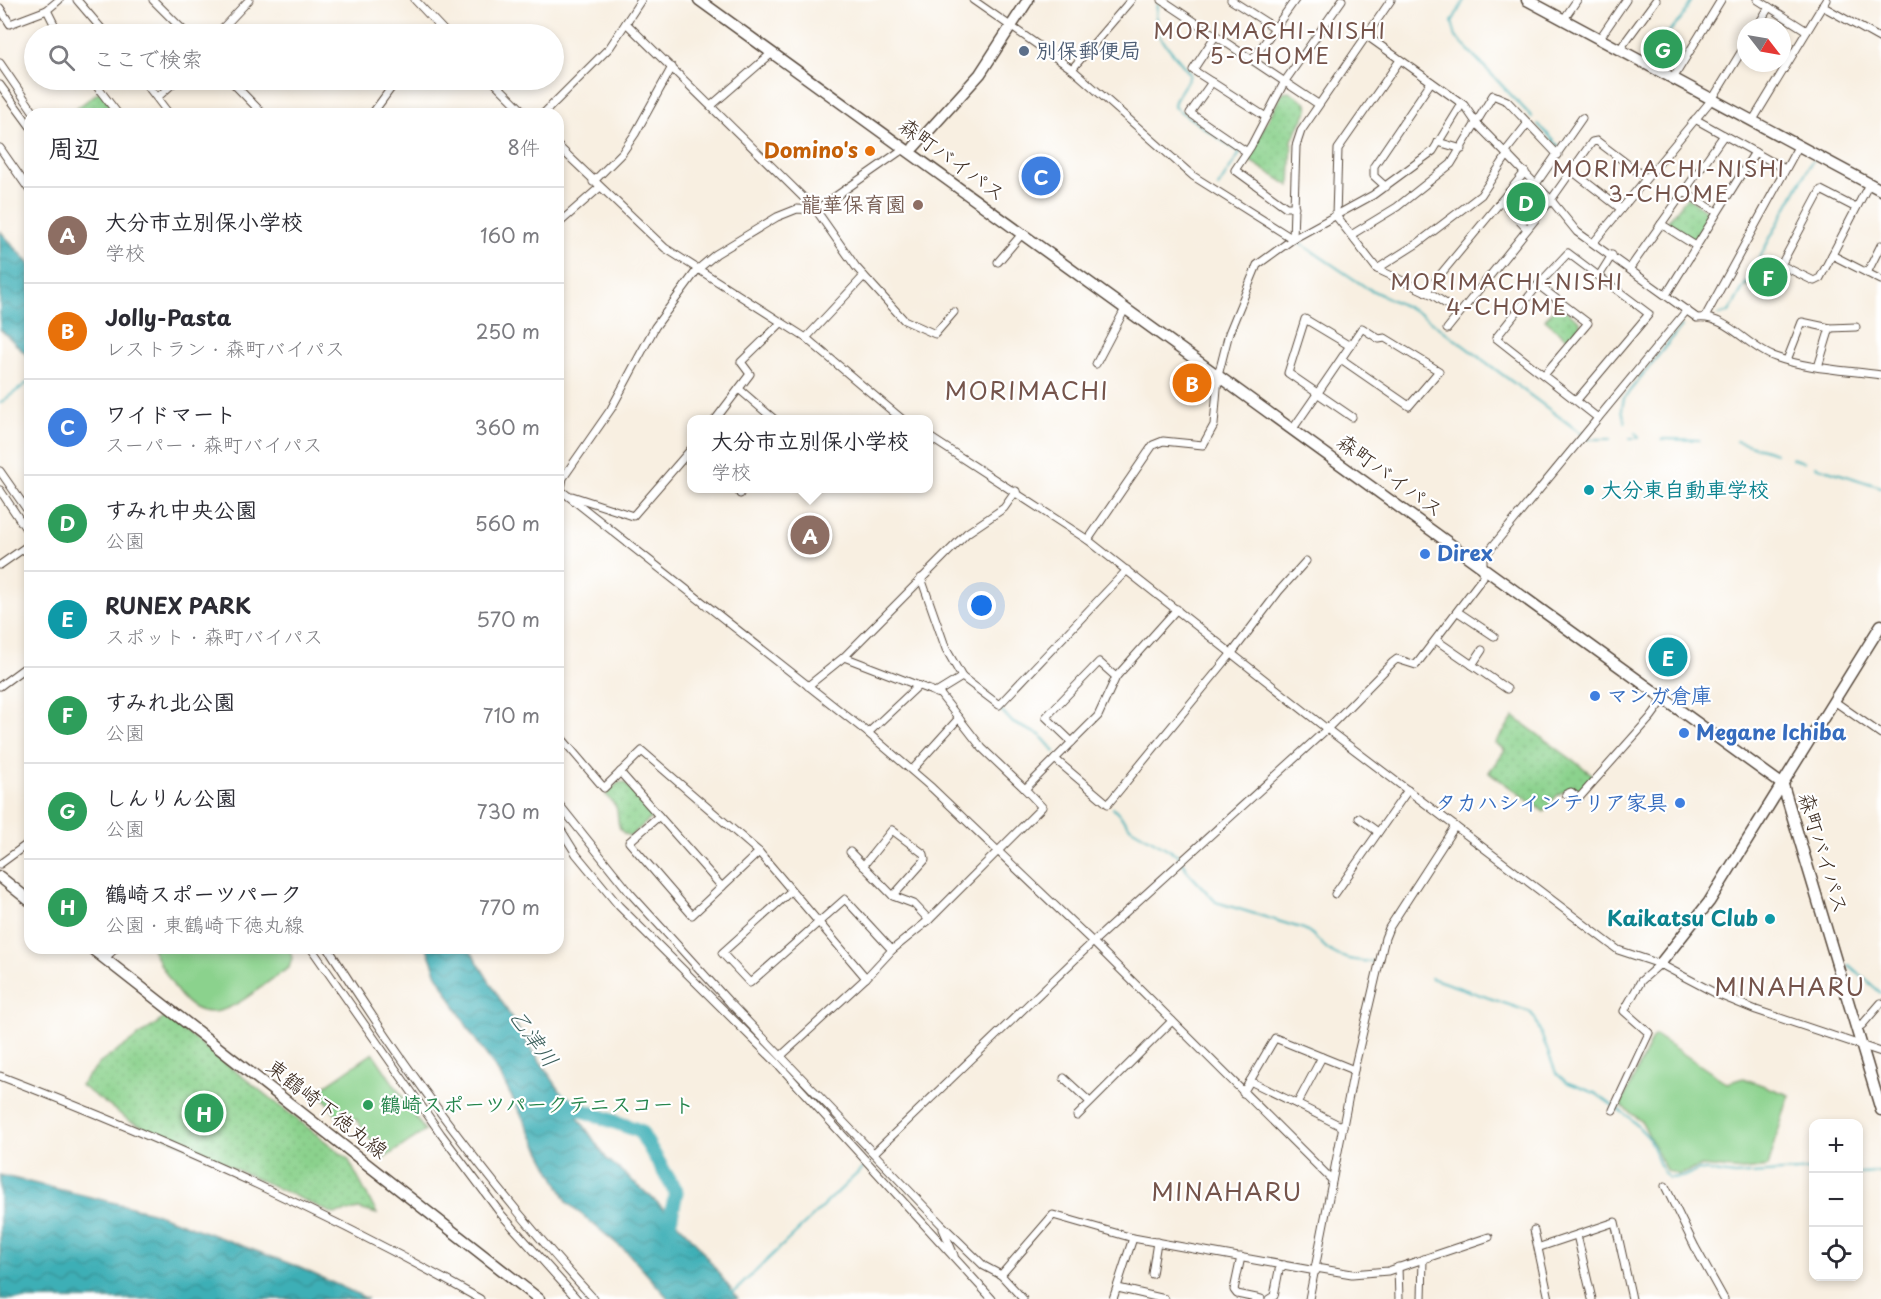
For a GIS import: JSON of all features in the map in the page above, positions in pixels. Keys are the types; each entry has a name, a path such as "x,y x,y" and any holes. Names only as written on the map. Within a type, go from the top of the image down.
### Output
{"main road":[{"name":"森町バイパス","path":"699,0 910,148 1022,234 1783,785 1881,1110"},
{"path":"910,148 980,74 1028,0"},
{"path":"1533,1 1881,190"},
{"path":"1660,964 1709,902 1881,625"},
{"path":"0,877 24,896"},
{"name":"東鶴崎下徳丸線","path":"98,954 540,1299"}],"street":[{"path":"45,0 55,24"},
{"path":"0,8 10,24 49,8 59,0"},
{"path":"77,0 97,24"},
{"path":"153,0 177,24"},
{"path":"226,24 249,0"},
{"path":"415,0 437,24"},
{"path":"549,108 610,48 641,0"},
{"path":"973,0 1072,69 1193,176 1293,239"},
{"path":"1072,69 1131,0"},
{"path":"1162,0 1318,104"},
{"path":"1232,0 1275,28"},
{"path":"1253,59 1295,0"},
{"path":"1294,207 1286,207 1235,170 1285,81 1342,0"},
{"path":"1293,239 1297,142 1304,125 1391,0"},
{"path":"1564,19 1576,0"},
{"path":"1600,38 1626,0"},
{"path":"1620,49 1656,0"},
{"path":"1674,77 1720,0"},
{"path":"1758,0 1807,31"},
{"path":"1753,120 1824,3 1881,39"},
{"path":"1762,18 1769,7"},
{"path":"626,23 712,105 816,210 864,276 904,320 935,334 954,312"},
{"path":"1216,35 1193,70 1266,117"},
{"path":"1367,36 1462,104 1477,124 1551,200 1577,232 1697,318 1705,317 1720,322 1774,357 1818,367 1881,375"},
{"path":"712,105 772,53"},
{"path":"1594,242 1713,98 1737,59"},
{"path":"1400,60 1338,149 1336,216 1377,269 1426,292 1459,313"},
{"path":"0,63 31,108"},
{"path":"593,182 622,153 672,67"},
{"path":"1212,82 1190,113 1247,152"},
{"path":"1386,187 1374,176 1374,166 1431,82"},
{"path":"0,85 24,118"},
{"path":"100,90 113,108"},
{"path":"152,90 165,108"},
{"path":"158,97 166,90"},
{"path":"240,90 257,108"},
{"path":"377,108 390,90"},
{"path":"502,90 520,108"},
{"path":"1351,236 1414,195 1451,164 1493,95 1507,101 1558,155"},
{"path":"1088,540 1153,445 1162,441 1203,445 1206,442 1214,425 1218,376 1229,333 1257,265 1293,239 1386,187 1433,151 1462,104"},
{"path":"1536,184 1582,118"},
{"path":"1695,119 1785,169"},
{"path":"1377,269 1418,243 1482,195 1527,123"},
{"path":"1630,268 1724,135"},
{"path":"1447,329 1551,200 1592,142 1597,141 1646,178"},
{"path":"1438,142 1462,149"},
{"path":"1705,317 1799,145"},
{"path":"0,148 24,182"},
{"path":"564,476 630,377 655,327 697,270 716,254 777,217 797,209 816,210 910,148"},
{"path":"564,152 599,188 665,248 806,338 897,415"},
{"path":"1665,295 1755,153"},
{"path":"1572,171 1621,209"},
{"path":"1426,292 1525,172"},
{"path":"1757,267 1781,265 1814,281 1820,278 1869,184"},
{"path":"564,219 599,188"},
{"path":"1781,265 1821,190 1856,208"},
{"path":"1684,192 1717,212"},
{"path":"1501,201 1527,229"},
{"path":"1661,224 1696,246"},
{"path":"998,262 1022,234"},
{"path":"1867,273 1881,245"},
{"path":"1576,401 1649,314 1569,253 1538,285 1496,338 1544,375 1576,401 1598,418"},
{"path":"1599,276 1612,255"},
{"path":"1832,255 1881,280"},
{"path":"806,338 864,276"},
{"path":"1538,285 1588,323 1544,375"},
{"path":"1096,364 1125,309"},
{"path":"874,1153 1093,942 1328,729 1393,662 1398,659 1416,665 1484,576 1483,558 1687,310"},
{"path":"1350,346 1305,319 1288,373 1352,417"},
{"path":"1787,360 1802,322 1830,328 1856,327"},
{"path":"719,415 750,374 741,362 781,324"},
{"path":"1292,430 1362,328 1439,370 1409,406 1341,359"},
{"path":"1818,367 1830,328"},
{"path":"739,389 769,415"},
{"path":"933,439 1016,490 1088,540 1328,729 1618,950 1660,964 1717,994 1756,1010 1881,1052"},
{"path":"568,495 633,516 687,455"},
{"path":"0,471 24,505"},
{"path":"0,490 24,527"},
{"path":"808,686 844,657 967,533 1004,508 1016,490"},
{"path":"564,492 912,770 1093,942 1332,1180"},
{"path":"0,565 24,548"},
{"path":"1055,759 1108,804 1232,653 1279,591 1306,561"},
{"path":"921,578 946,650 962,677 999,705 1127,570"},
{"path":"1025,789 1098,716 1116,676 1177,609"},
{"path":"1458,612 1494,636"},
{"path":"1436,640 1508,689"},
{"path":"1472,665 1482,650"},
{"path":"782,1055 866,978 892,950 929,920 1041,807 982,748 936,693 844,657"},
{"path":"1072,742 1046,717 1099,662 1116,676"},
{"path":"0,686 24,668"},
{"path":"936,693 962,677"},
{"path":"868,733 918,686"},
{"path":"1566,794 1571,792 1579,798 1652,717 1664,699"},
{"path":"1834,701 1881,734"},
{"path":"912,770 959,718"},
{"path":"564,741 604,788 642,751 759,852 866,978"},
{"path":"620,772 722,887"},
{"path":"1335,894 1408,790"},
{"path":"564,810 630,893 680,950 941,1224 984,1266 1001,1275 1023,1299"},
{"path":"659,816 629,842 692,915 759,852"},
{"path":"1359,818 1378,832"},
{"path":"1310,1299 1354,1070 1389,927 1455,826"},
{"path":"864,866 892,830 924,854 925,860 893,896"},
{"path":"564,835 576,854 619,906 776,1062 992,1299"},
{"path":"0,864 24,846"},
{"path":"850,852 893,896 914,904 929,920"},
{"path":"791,891 722,953 750,983 845,899 892,950"},
{"path":"104,959 109,954"},
{"path":"316,954 441,1134 501,1214 577,1299"},
{"path":"332,954 459,1137 552,1254 594,1299"},
{"path":"1614,1108 1649,1033 1624,1011 1641,981 1660,964"},
{"path":"1856,1028 1881,1003"},
{"path":"1077,1116 1172,1022"},
{"path":"1243,1093 1275,1038 1354,1070"},
{"path":"1297,1104 1322,1057"},
{"path":"0,1076 178,1150 347,1227 480,1299"},
{"path":"1064,1078 1090,1102"},
{"path":"1250,1081 1343,1127"},
{"path":"1665,1186 1724,1299"},
{"path":"1001,1275 1053,1215 1133,1238 1316,1270 1366,1274 1398,1267 1489,1237"},
{"path":"1540,1247 1615,1222 1632,1299"},
{"path":"941,1224 957,1260"},
{"path":"1534,1230 1540,1247 1549,1299"},
{"path":"1577,1235 1592,1299"},
{"path":"1113,1299 1133,1238"},
{"path":"1152,1274 1158,1242"},
{"path":"1241,1257 1234,1290 1237,1294 1262,1299"},
{"path":"1422,1299 1423,1259"},
{"path":"1269,1299 1274,1296 1279,1270 1284,1265"},
{"path":"1398,1267 1399,1299"},
{"path":"1118,1288 1165,1299"}],"green space":[{"path":"1659,42 1682,56 1676,65 1671,67 1651,56"},
{"path":"100,91 113,108 77,108"},
{"path":"1289,91 1307,103 1308,109 1292,140 1290,186 1247,159 1283,92"},
{"path":"1527,179 1546,200 1528,222 1524,222 1506,200"},
{"path":"1687,197 1711,214 1696,239 1692,240 1667,222"},
{"path":"1780,268 1788,272 1781,287 1762,282 1745,287 1755,270"},
{"path":"1557,304 1580,321 1580,327 1569,340 1545,320"},
{"path":"1514,717 1593,775 1583,789 1564,791 1544,812 1489,772 1505,750 1495,743"},
{"path":"624,782 651,813 651,818 631,836 620,828 616,807 606,795 618,783"},
{"path":"155,954 291,954 292,958 289,968 245,999 215,1012 201,1011 187,1002"},
{"path":"166,1017 348,1159 377,1214 359,1209 334,1214 130,1121 80,1085 100,1063"},
{"path":"1655,1035 1727,1083 1743,1078 1789,1095 1768,1167 1743,1170 1701,1166 1679,1175 1666,1170 1642,1122 1621,1105"},
{"name":"鶴崎スポーツパークテニスコート","path":"373,1053 425,1131 383,1159 356,1119 344,1127 319,1090"}],"water":[{"path":"0,231 24,257 24,352 0,329"},
{"path":"429,954 473,954 522,1035 606,1158 658,1203 694,1240 738,1299 669,1299 629,1254 568,1203 500,1075 471,1033 437,975"},
{"path":"0,1175 152,1212 296,1266 368,1299 0,1299"}],"waterway":[{"path":"1464,0 1452,22 1456,37 1532,117"},
{"path":"1648,54 1681,19 1692,0"},
{"path":"1157,3 1155,31 1190,74 1176,98 1174,107 1240,153 1218,187"},
{"path":"1538,124 1559,146"},
{"path":"1756,264 1812,161"},
{"path":"1297,241 1367,288 1421,314 1589,439 1611,439"},
{"path":"1718,315 1729,312 1754,269"},
{"path":"1625,423 1622,409 1624,398 1682,326"},
{"path":"0,403 24,385"},
{"path":"1636,433 1639,438"},
{"path":"1630,438 1639,438"},
{"path":"1662,439 1699,440"},
{"path":"1736,441 1776,453"},
{"path":"1791,458 1804,462"},
{"path":"1815,466 1881,487"},
{"path":"1001,710 1013,723 1040,735 1055,752"},
{"path":"1113,808 1131,828 1178,855 1188,872 1216,902 1304,929 1330,951 1341,957 1376,963"},
{"path":"1849,965 1881,993"},
{"path":"1431,978 1530,1012 1535,1018 1556,1073 1566,1082 1595,1093 1629,1117 1648,1137 1663,1172 1669,1178 1682,1177 1699,1170 1735,1175 1809,1170"},
{"name":"乙津川","path":"555,1097 568,1105 640,1131 676,1192 668,1231 670,1235"},
{"path":"733,1293 867,1164"},
{"path":"1863,1173 1881,1172"}],"place":[{"name":"しんりん公園","path":"1663,49"},
{"name":"別保郵便局","path":"1024,51"},
{"name":"Domino's","path":"870,151"},
{"name":"ワイドマート","path":"1041,176"},
{"name":"すみれ中央公園","path":"1526,202"},
{"name":"龍華保育園","path":"918,205"},
{"name":"すみれ北公園","path":"1768,277"},
{"name":"Jolly-Pasta","path":"1192,383"},
{"name":"大分東自動車学校","path":"1589,490"},
{"name":"大分市立別保小学校","path":"810,535"},
{"name":"Direx","path":"1425,554"},
{"name":"RUNEX PARK","path":"1668,657"},
{"name":"マンガ倉庫","path":"1595,696"},
{"name":"Megane Ichiba","path":"1684,733"},
{"name":"タカハシインテリア家具","path":"1680,803"},
{"name":"Kaikatsu Club","path":"1770,919"},
{"name":"鶴崎スポーツパークテニスコート","path":"368,1105"},
{"name":"鶴崎スポーツパーク","path":"204,1113"}],"district":[{"name":"MORIMACHI-NISHI 5-CHOME","path":"1270,44"},
{"name":"MORIMACHI-NISHI 3-CHOME","path":"1669,182"},
{"name":"MORIMACHI-NISHI 4-CHOME","path":"1507,294"},
{"name":"MORIMACHI","path":"1027,392"},
{"name":"MINAHARU","path":"1790,988"},
{"name":"MINAHARU","path":"1227,1193"}]}
